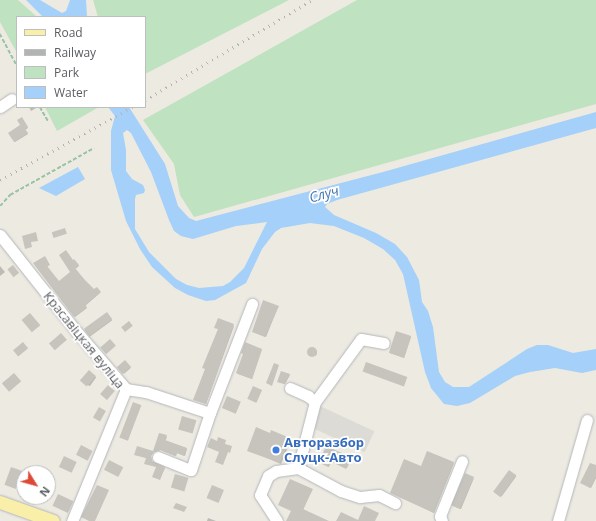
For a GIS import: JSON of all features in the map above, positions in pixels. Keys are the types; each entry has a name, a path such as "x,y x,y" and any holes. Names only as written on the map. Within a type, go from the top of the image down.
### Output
{"main road":[{"path":"0,502 53,521"}],"street":[{"path":"0,107 12,99"},
{"name":"Красавіцкая вуліца","path":"0,235 77,332 126,389 72,521"},
{"path":"158,457 191,470 210,413 252,304"},
{"path":"298,468 315,402 361,339 384,343"},
{"path":"290,388 308,396 315,402"},
{"path":"126,389 146,392 210,413"},
{"path":"558,521 588,420"},
{"path":"442,521 440,516 462,461"},
{"path":"277,521 260,495 268,476 276,471 298,468 341,491 360,497 378,495 395,503"}],"path":[{"path":"0,34 16,64"},
{"path":"41,108 48,121"},
{"path":"0,206 10,194 94,148"}],"shaded area":[{"path":"320,406 374,431 365,452 310,427"}],"green space":[{"path":"0,0 18,0 36,16 16,16 16,51 0,22"},
{"path":"93,0 289,0 146,73 146,16 98,16"},
{"path":"357,0 596,0 596,104 194,217 180,195 174,164 143,120"},
{"path":"46,108 97,108 57,131"}],"water":[{"path":"26,0 40,0 62,13 66,11 70,0 86,0 87,16 42,16"},
{"name":"Случ","path":"109,108 130,108 165,164 178,206 189,218 196,221 383,172 596,112 596,128 337,200 327,204 325,207 334,215 376,233 395,244 407,257 419,280 422,302 428,311 433,327 439,372 445,382 453,387 469,387 527,349 537,345 548,345 573,353 596,349 596,370 582,373 555,368 530,372 515,376 470,403 457,406 444,404 431,388 425,372 403,274 395,260 383,249 364,238 334,226 310,223 281,228 275,232 262,249 246,283 215,300 206,301 188,295 175,288 152,267 140,249 126,221 111,170 111,131 115,116","holes":["127,130 131,133 151,172 174,231 181,236 193,239 236,226 267,222 244,268 230,282 223,286 199,288 187,285 176,279 149,252 135,229 136,195 144,193 145,190 143,185 132,179 126,171 126,150 123,133"]},
{"path":"78,167 85,179 56,196 39,188"}],"building":[{"path":"22,117 28,127 25,129 28,133 14,142 8,133 20,125 17,120"},
{"path":"65,228 67,234 54,238 52,232"},
{"path":"36,232 38,241 31,242 32,247 25,249 22,236"},
{"path":"66,250 73,260 74,259 79,265 75,268 84,279 94,289 97,287 101,292 85,305 87,307 74,317 33,263 45,256 50,265 47,266 59,281 70,272 59,255"},
{"path":"13,265 19,273 13,277 7,269"},
{"path":"263,300 279,306 265,337 252,332"},
{"path":"107,312 112,319 90,336 84,328"},
{"path":"30,313 40,325 32,332 22,320"},
{"path":"218,318 234,324 206,404 193,400 205,369 202,368 218,329 214,328"},
{"path":"129,321 133,326 125,332 121,327"},
{"path":"396,331 411,336 404,358 389,353"},
{"path":"61,333 67,340 55,350 49,343"},
{"path":"110,339 116,346 106,354 100,348"},
{"path":"23,342 28,348 18,356 13,350"},
{"path":"245,342 262,349 252,379 236,373 243,354 241,353"},
{"path":"312,347 317,352 312,357 307,352"},
{"path":"125,360 131,367 123,374 117,367"},
{"path":"366,362 407,377 404,386 363,371"},
{"path":"274,363 279,365 272,386 266,383"},
{"path":"89,370 96,376 87,386 80,381"},
{"path":"281,371 290,374 284,384 277,382"},
{"path":"14,373 21,381 9,392 2,383"},
{"path":"108,385 115,391 107,400 100,394"},
{"path":"253,386 262,390 256,403 247,399"},
{"path":"227,396 241,402 236,414 222,408"},
{"path":"133,402 141,405 128,441 119,437"},
{"path":"99,407 106,411 100,421 93,417"},
{"path":"182,416 196,420 193,434 178,429"},
{"path":"256,427 270,433 271,430 290,438 280,463 247,451"},
{"path":"159,433 167,435 165,440 187,448 184,456 177,453 175,456 160,450 153,452 151,455 152,461 165,467 160,480 152,477 156,467 144,464 146,458 134,455 137,446 153,451"},
{"path":"218,437 226,440 225,444 232,446 223,465 215,462 219,452 207,447 211,438 217,441"},
{"path":"81,445 93,451 88,461 76,455"},
{"path":"326,446 351,457 346,469 330,461 328,467 319,462"},
{"path":"427,451 454,462 434,513 390,493 404,459 421,466"},
{"path":"64,456 77,462 72,473 59,467"},
{"path":"109,460 123,467 118,477 104,470"},
{"path":"590,463 596,465 596,477 590,488 580,483"},
{"path":"11,467 16,469 16,489 5,485"},
{"path":"509,470 516,475 500,497 493,492"},
{"path":"465,473 474,477 460,509 451,505"},
{"path":"175,474 188,478 184,491 171,487"},
{"path":"290,479 313,489 303,509 329,521 286,521 291,511 278,505"},
{"path":"97,485 109,490 95,521 89,521 81,517"},
{"path":"212,485 224,490 218,503 207,498"},
{"path":"58,494 73,501 68,513 53,506 56,505 56,498"},
{"path":"176,503 187,507 184,512 173,508"},
{"path":"364,506 379,513 375,521 336,521 341,512 358,520"}],"railway":[{"path":"146,99 312,0"},
{"path":"0,180 130,108"}],"place":[{"name":"Авторазбор Слуцк-Авто","path":"276,450"}]}
